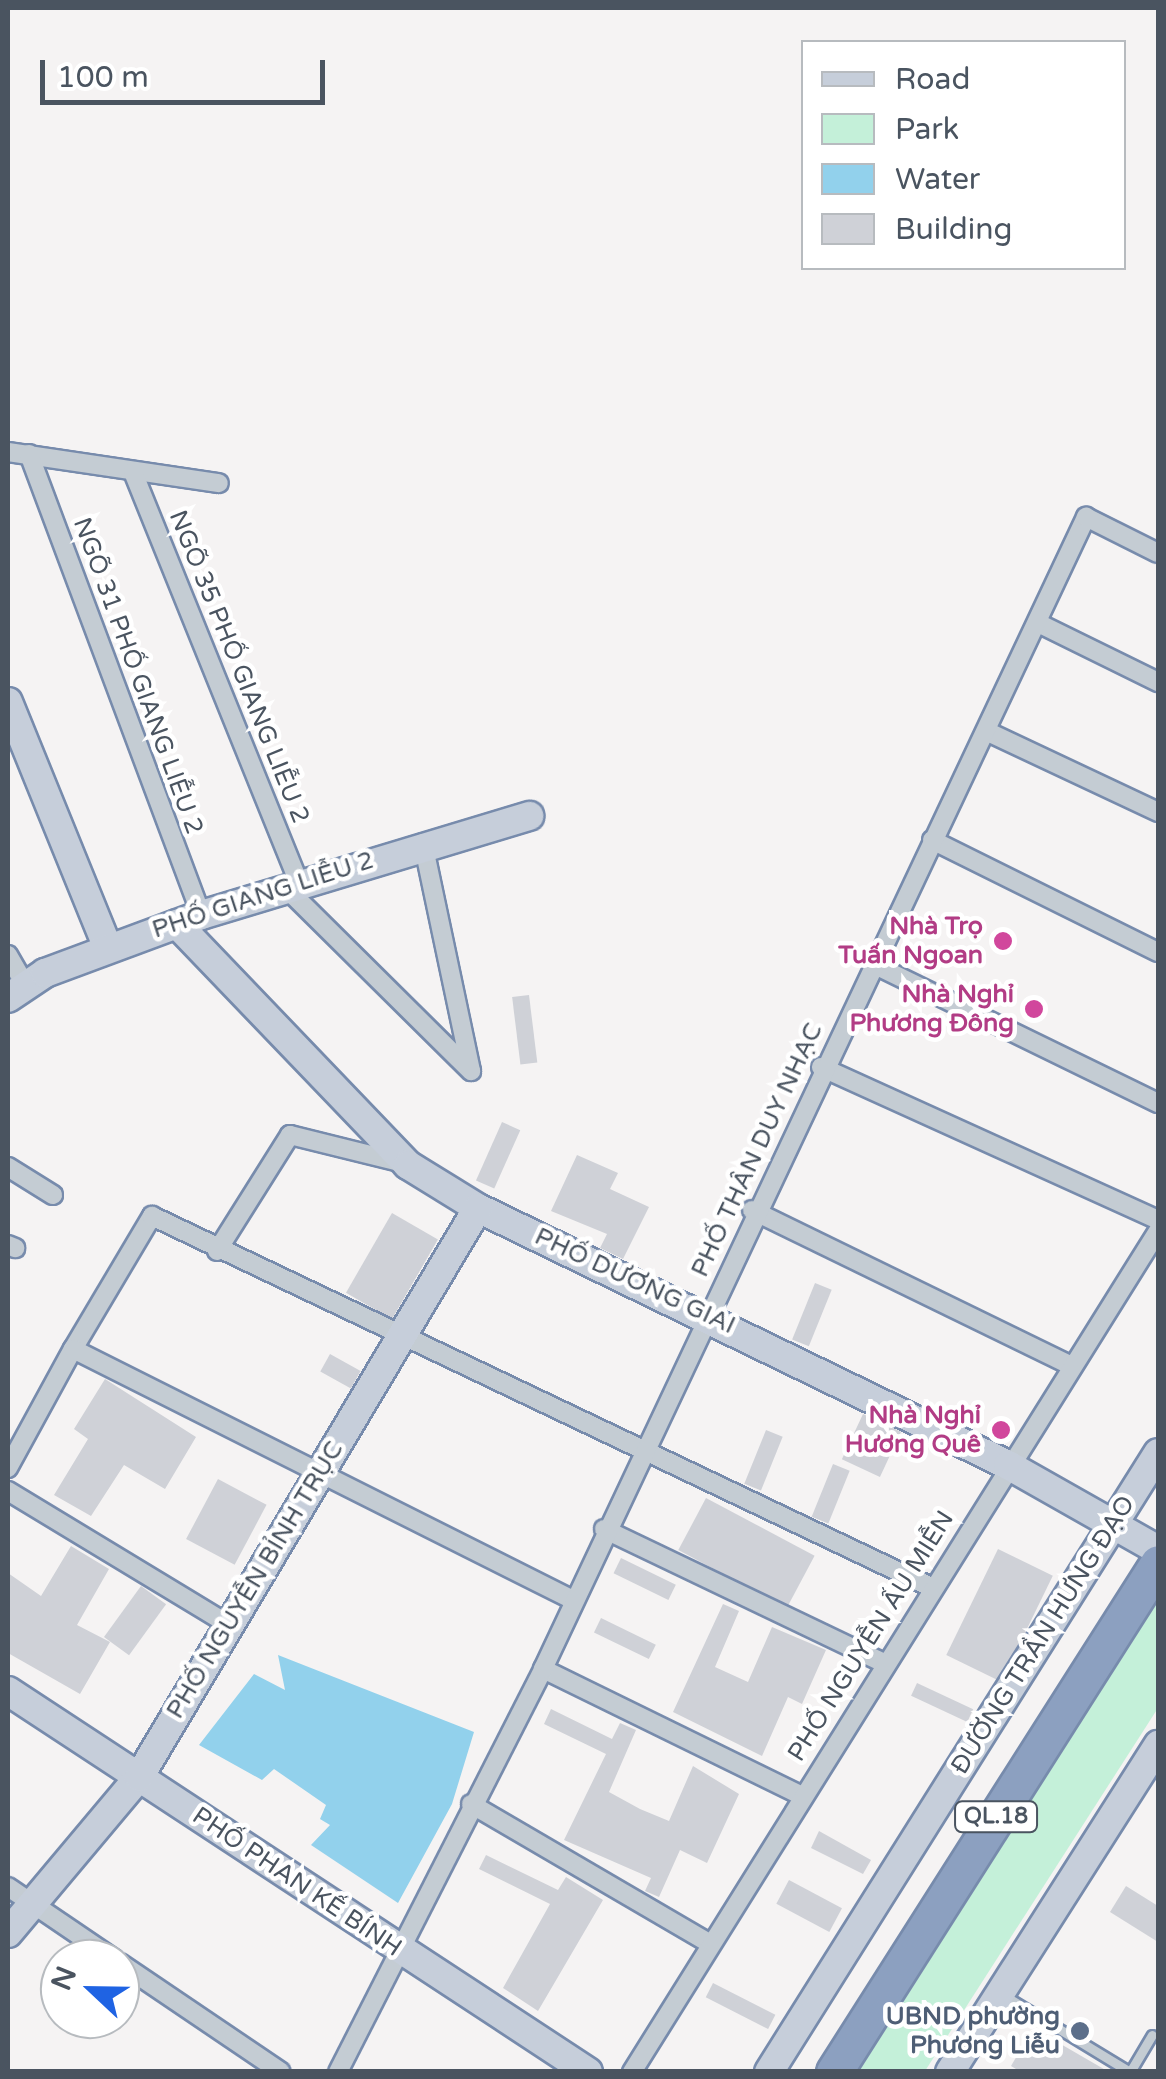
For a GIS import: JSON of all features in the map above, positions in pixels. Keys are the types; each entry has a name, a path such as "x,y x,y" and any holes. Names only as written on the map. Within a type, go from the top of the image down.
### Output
{"highway":[{"name":"QL.18","path":"834,2072 1158,1563"}],"street":[{"path":"8,452 219,483"},
{"name":"NGÕ 31 PHỐ GIANG LIỄU 2","path":"29,454 189,920"},
{"name":"NGÕ 35 PHỐ GIANG LIỄU 2","path":"133,472 292,884"},
{"name":"PHỐ THÂN DUY NHẠC","path":"338,2072 543,1669 604,1528 709,1314 752,1210 875,965 1086,517 1158,553"},
{"path":"1038,624 1158,682"},
{"path":"8,702 108,948"},
{"path":"986,731 1158,812"},
{"name":"PHỐ GIANG LIỄU 2","path":"16,990 108,948 292,884 423,843 529,816"},
{"path":"932,840 1158,952"},
{"path":"292,884 471,1070 423,843"},
{"name":"PHỐ DƯƠNG GIAI","path":"189,920 408,1165 478,1208 709,1314 1008,1465 1158,1550"},
{"path":"8,954 16,990"},
{"path":"875,965 1158,1103"},
{"path":"821,1067 1158,1220"},
{"path":"217,1251 290,1135 408,1165"},
{"path":"8,1167 53,1194"},
{"name":"PHỐ NGUYỄN BỈNH TRỤC","path":"8,1932 139,1778 226,1622 401,1341 478,1208"},
{"path":"752,1210 1072,1366"},
{"path":"8,1468 152,1216 401,1341 933,1588"},
{"name":"PHỐ NGUYỄN ẤU MIỄN","path":"632,2072 882,1662 1158,1232"},
{"path":"74,1349 316,1477 573,1600"},
{"name":"ĐƯỜNG TRẦN HƯNG ĐẠO","path":"769,2072 1158,1453"},
{"path":"8,1491 226,1622"},
{"path":"604,1528 882,1662"},
{"path":"543,1669 800,1795"},
{"name":"PHỐ PHAN KẾ BÍNH","path":"8,1691 588,2072"},
{"path":"950,2072 1003,1995 1158,1745"},
{"path":"471,1804 709,1943"},
{"path":"8,1887 84,1939"},
{"path":"140,1977 280,2072"}],"lane":[{"path":"1003,1995 1130,2072 1152,2034"}],"green space":[{"path":"1158,1601 1158,1708 925,2071 859,2071"}],"water":[{"path":"278,1655 474,1732 452,1804 398,1903 311,1845 330,1825 320,1819 326,1805 274,1769 262,1780 199,1745 254,1674 285,1690"}],"building":[{"path":"529,995 537,1062 520,1065 512,997"},
{"path":"502,1122 520,1130 494,1189 476,1180"},
{"path":"577,1155 618,1173 610,1189 649,1207 623,1259 600,1248 607,1234 551,1211"},
{"path":"392,1213 438,1240 392,1319 346,1293"},
{"path":"815,1283 832,1290 809,1346 792,1340"},
{"path":"330,1354 361,1371 351,1388 320,1371"},
{"path":"105,1379 196,1437 165,1489 124,1465 91,1516 54,1495 88,1439 74,1429"},
{"path":"863,1414 901,1432 880,1477 842,1459"},
{"path":"766,1430 783,1437 761,1491 744,1484"},
{"path":"833,1464 850,1471 828,1524 812,1517"},
{"path":"218,1479 267,1505 235,1565 186,1539"},
{"path":"706,1498 815,1556 787,1608 678,1550"},
{"path":"71,1546 109,1569 77,1625 110,1642 80,1694 8,1653 8,1573 41,1596"},
{"path":"998,1549 1053,1576 1001,1682 946,1655"},
{"path":"621,1558 676,1585 668,1600 614,1573"},
{"path":"141,1586 166,1604 129,1655 104,1637"},
{"path":"723,1604 739,1611 715,1667 748,1682 772,1627 826,1650 802,1704 788,1697 762,1756 673,1712"},
{"path":"601,1618 656,1645 649,1659 594,1632"},
{"path":"917,1683 973,1709 967,1722 911,1696"},
{"path":"551,1709 612,1739 620,1723 636,1730 609,1792 640,1809 669,1821 693,1766 739,1794 707,1863 680,1850 659,1897 645,1891 651,1878 564,1840 606,1754 544,1724"},
{"path":"819,1831 871,1860 863,1874 811,1848"},
{"path":"486,1855 558,1890 566,1877 603,1900 538,2011 503,1988 550,1904 479,1869"},
{"path":"789,1880 842,1908 829,1932 776,1904"},
{"path":"1126,1886 1158,1906 1158,1942 1110,1912"},
{"path":"713,1983 775,2015 768,2029 706,1997"},
{"path":"1033,2028 1109,2072 1021,2072 1011,2066"}],"place":[{"name":"Nhà Trọ Tuấn Ngoan","path":"1003,941"},
{"name":"Nhà Nghỉ Phương Đông","path":"1034,1009"},
{"name":"Nhà Nghỉ Hương Quê","path":"1001,1430"},
{"name":"UBND phường Phương Liễu","path":"1080,2031"}]}
